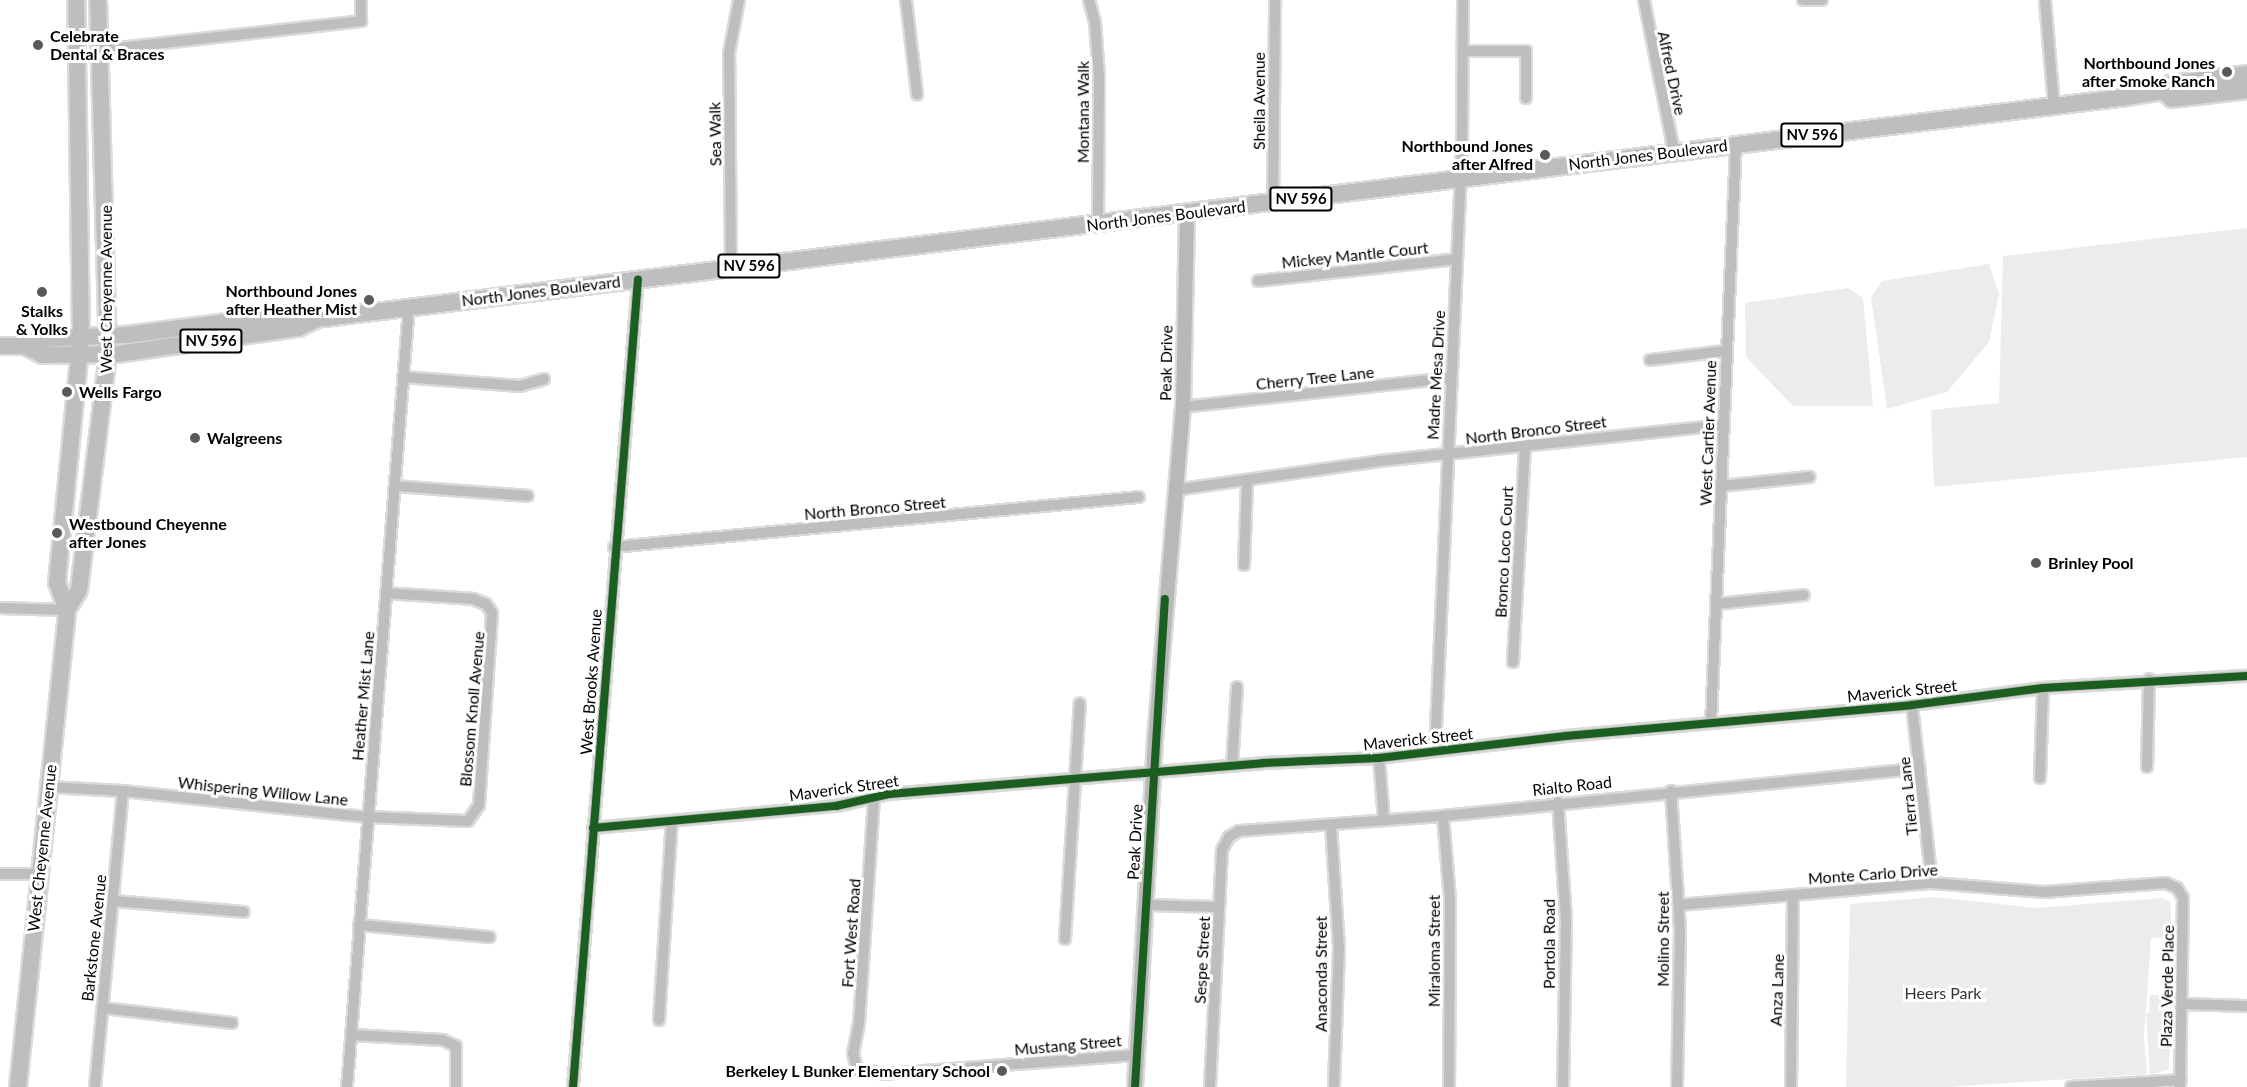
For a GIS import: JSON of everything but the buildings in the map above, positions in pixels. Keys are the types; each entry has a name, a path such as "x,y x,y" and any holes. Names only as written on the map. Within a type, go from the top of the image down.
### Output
{"main road":[{"name":"West Cheyenne Avenue","path":"67,610 57,583 80,347 76,0"},
{"name":"West Cheyenne Avenue","path":"18,1087 67,610 79,590 108,354 98,0"},
{"name":"North Jones Boulevard","path":"80,347 108,354 298,328 311,320 409,307 2054,106 2164,91 2170,84 2247,74"},
{"name":"North Jones Boulevard","path":"2164,91 2172,99 2247,90"},
{"name":"North Jones Boulevard","path":"0,346 25,346 43,355 80,347 108,337 297,313 311,320"}],"street":[{"path":"100,50 361,21 361,0"},
{"name":"Sea Walk","path":"731,268 729,53 739,0"},
{"path":"906,0 917,94"},
{"name":"Montana Walk","path":"1089,0 1095,22 1099,76 1098,224"},
{"name":"Sheila Avenue","path":"1273,202 1275,0"},
{"name":"Madre Mesa Drive","path":"1435,751 1460,178 1463,0"},
{"name":"Alfred Drive","path":"1644,0 1674,152"},
{"path":"1803,0 1822,0"},
{"path":"2045,0 2054,106"},
{"path":"1463,51 1526,51 1526,98"},
{"name":"West Cartier Avenue","path":"1711,723 1736,144"},
{"name":"Peak Drive","path":"1135,1087 1152,772 1174,490 1183,407 1186,213"},
{"name":"Mickey Mantle Court","path":"1258,281 1456,259"},
{"name":"West Brooks Avenue","path":"573,1087 614,547 638,280"},
{"name":"Heather Mist Lane","path":"347,1087 409,307"},
{"path":"1650,360 1726,351"},
{"path":"404,377 520,386 544,379"},
{"name":"Cherry Tree Lane","path":"1183,407 1451,378"},
{"name":"North Bronco Street","path":"1174,490 1247,482 1380,461 1723,425"},
{"name":"Bronco Loco Court","path":"1513,662 1525,445"},
{"path":"1721,486 1810,477"},
{"path":"1244,565 1247,482"},
{"path":"395,486 528,496"},
{"name":"North Bronco Street","path":"614,547 1139,496"},
{"name":"Blossom Knoll Avenue","path":"387,593 473,599 486,604 494,620 479,805 472,817"},
{"path":"1716,604 1804,595"},
{"path":"0,608 67,610"},
{"name":"Maverick Street","path":"593,828 836,806 874,798 1076,778 1379,758 1711,723 1912,705 2043,688 2149,679 2247,676"},
{"path":"2146,767 2149,679"},
{"path":"1232,766 1237,687"},
{"path":"2040,778 2043,688"},
{"path":"1065,939 1080,703"},
{"name":"Tierra Lane","path":"1912,705 1932,883"},
{"path":"1379,758 1384,820"},
{"name":"Rialto Road","path":"1229,837 1239,831 1443,816 1558,802 1920,768"},
{"name":"Whispering Willow Lane","path":"48,787 123,791 368,817 460,823 472,817"},
{"name":"Barkstone Avenue","path":"95,1087 123,791"},
{"name":"Molino Street","path":"1671,791 1678,905 1677,1087"},
{"name":"Fort West Road","path":"857,1069 853,1053 859,1023 874,798"},
{"name":"Portola Road","path":"1558,802 1566,920 1563,1087"},
{"name":"Miraloma Street","path":"1443,816 1450,911 1449,1087"},
{"path":"659,1020 672,821"},
{"name":"Anaconda Street","path":"1331,825 1339,948 1334,1087"},
{"name":"Sespe Street","path":"1210,1087 1222,850 1229,837"},
{"path":"0,874 40,874"},
{"name":"Monte Carlo Drive","path":"1678,905 1932,883 2044,892 2157,882 2176,888"},
{"name":"Plaza Verde Place","path":"2176,888 2183,898 2181,1084"},
{"name":"Anza Lane","path":"1791,1087 1793,894"},
{"path":"114,901 244,912"},
{"path":"1146,905 1219,907"},
{"path":"359,926 489,937"},
{"path":"2182,1004 2247,1006"},
{"path":"103,1008 231,1023"},
{"path":"352,1035 443,1040 456,1046 456,1087"},
{"name":"Mustang Street","path":"857,1069 884,1074 1137,1054"},
{"path":"2071,1087 2181,1084"}],"green space":[{"path":"2247,228 2247,457 1934,487 1931,410 1999,403 2003,256"},
{"path":"1989,264 1999,294 1989,342 1947,392 1887,409 1871,297 1882,281"},
{"path":"1848,288 1863,298 1873,406 1793,406 1746,357 1745,303"},
{"name":"Heers Park","path":"1935,897 2037,908 2161,898 2170,901 2172,938 2151,938 2144,1037 2147,1074 1947,1087 1846,1087 1850,904"},
{"path":"2150,995 2171,995 2169,1069 2150,1075 2146,1013 2149,1013"}],"cycle path":[{"path":"573,1087 638,280"},
{"path":"1135,1087 1165,599"},
{"path":"593,828 836,806 889,794 1263,763 1379,758 1566,736 1912,705 2043,688 2247,676"}],"place":[{"name":"Celebrate Dental & Braces","path":"38,45"},
{"name":"Northbound Jones after Smoke Ranch","path":"2227,72"},
{"name":"Northbound Jones after Alfred","path":"1545,155"},
{"name":"Stalks & Yolks","path":"42,292"},
{"name":"Northbound Jones after Heather Mist","path":"369,300"},
{"name":"Wells Fargo","path":"67,392"},
{"name":"Walgreens","path":"195,438"},
{"name":"Westbound Cheyenne after Jones","path":"57,533"},
{"name":"Brinley Pool","path":"2036,563"},
{"name":"Berkeley L Bunker Elementary School","path":"1002,1071"}]}
